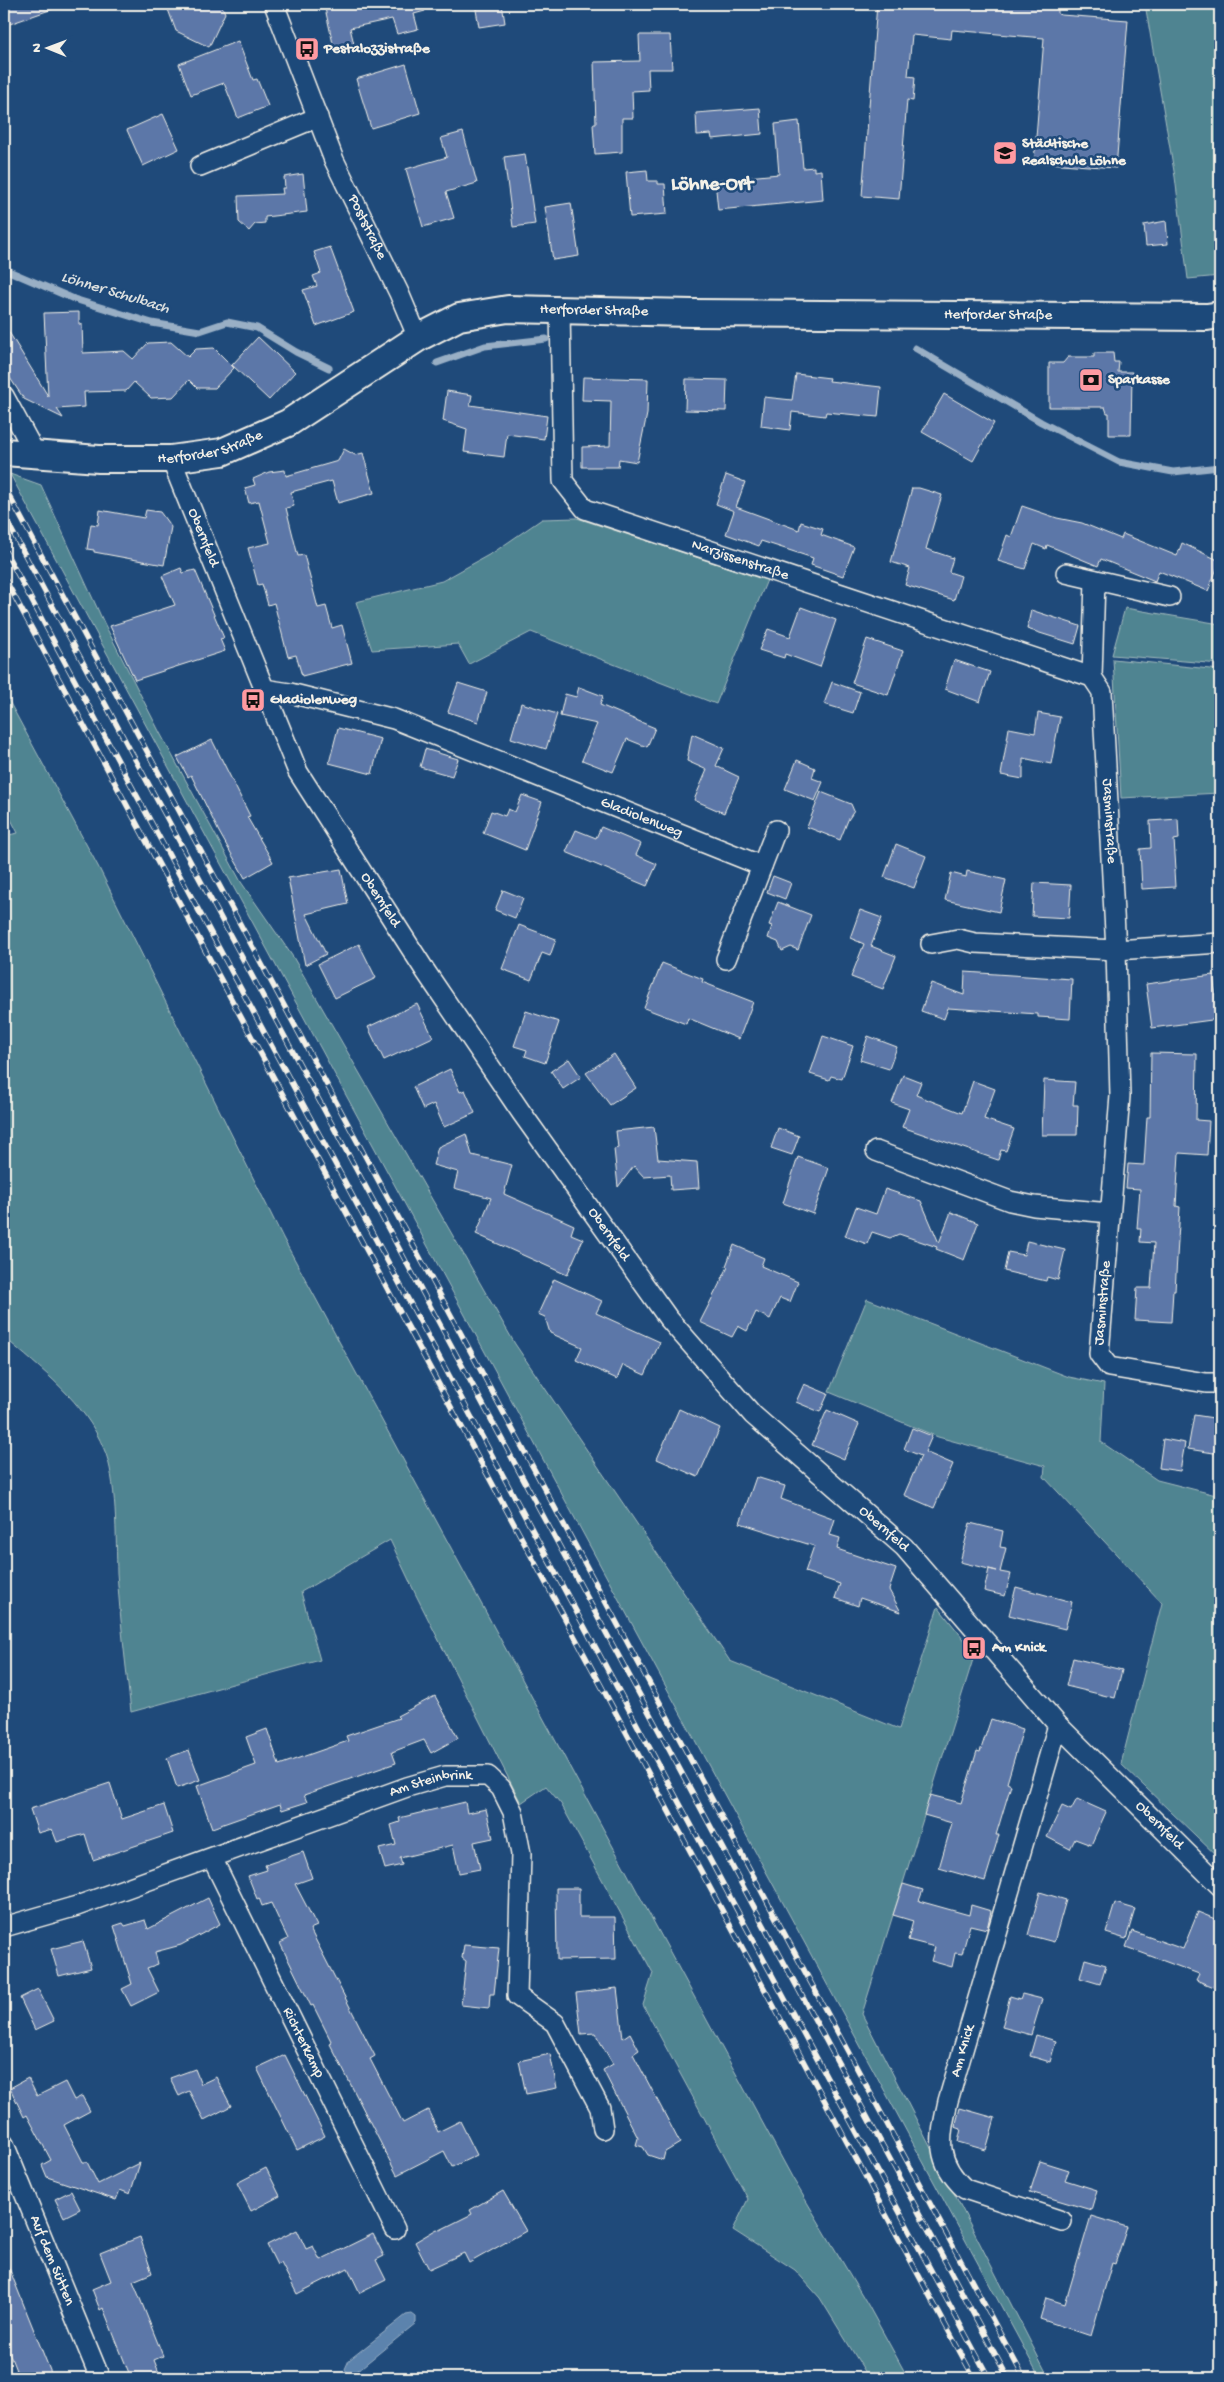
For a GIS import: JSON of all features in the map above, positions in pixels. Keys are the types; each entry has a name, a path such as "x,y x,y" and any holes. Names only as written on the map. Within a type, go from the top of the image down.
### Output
{"main road":[{"name":"Herforder Straße","path":"4,452 99,459 171,459 222,452 288,423 418,338 458,317 508,309 560,308 692,314 1197,317 1220,315"}],"street":[{"name":"Poststraße","path":"274,4 334,160 399,293 418,338"},
{"path":"200,166 318,117"},
{"name":"Narzissenstraße","path":"560,308 563,481 585,509 1097,685"},
{"path":"4,396 36,455"},
{"name":"Obernfeld","path":"171,459 298,772 426,972 521,1112 668,1318 753,1415 904,1547 1058,1725 1220,1886"},
{"path":"1066,573 1170,597"},
{"path":"1095,580 1097,685"},
{"name":"Jasminstraße","path":"1097,685 1116,950 1120,1096 1098,1354 1109,1367 1220,1383"},
{"name":"Gladiolenweg","path":"264,690 290,693 394,719 762,866"},
{"path":"726,959 776,830"},
{"path":"930,944 958,939 975,943 1116,950 1220,943"},
{"path":"876,1151 1010,1201 1110,1213"},
{"name":"Am Knick","path":"1058,1725 948,2101 940,2139 941,2152 955,2180 965,2189 1062,2221"},
{"name":"Am Steinbrink","path":"4,1927 77,1906 407,1787 445,1776 488,1776 501,1788 513,1812 521,1854 517,1996 555,2023 600,2108 603,2129"},
{"name":"Richterkamp","path":"212,1858 394,2229"},
{"name":"Auf dem Sütten","path":"4,2144 100,2378"}],"green space":[{"path":"1145,4 1220,4 1220,276 1188,279 1175,177"},
{"path":"10,474 41,485 104,623 160,733 241,882 293,957 515,1344 730,1661 899,1729 938,1607 975,1653 862,2014 1049,2378 1040,2378"},
{"path":"577,518 767,580 716,704 531,632 469,664 458,644 372,650 356,602 442,581 494,552 542,519"},
{"path":"1125,608 1220,624 1220,664 1112,655"},
{"path":"1113,659 1220,670 1220,793 1121,798"},
{"path":"4,692 99,868 283,1238 792,2177 868,2305 908,2378 869,2378 820,2298 795,2270 733,2230 748,2199 643,2005 653,1973 561,1804 546,1786 521,1803 390,1540 301,1592 320,1660 131,1712 118,1590 114,1492 104,1449 86,1416 74,1401 47,1374 4,1337 4,836 18,833 4,806"},
{"path":"867,1299 1069,1377 1104,1384 1101,1442 1157,1480 1220,1496 1220,1859 1121,1764 1162,1603 1044,1477 1045,1466 938,1437 829,1392"}],"water":[{"path":"412,2314 416,2317 416,2323 357,2371 348,2374 345,2369 349,2360 406,2315"}],"building":[{"path":"4,4 60,4 61,6 4,26"},
{"path":"166,4 221,4 225,13 209,47 176,31"},
{"path":"324,4 424,4 425,11 414,14 418,29 397,34 392,19 350,28 354,44 334,48"},
{"path":"475,4 502,4 505,23 479,27"},
{"path":"877,4 1058,4 1058,14 1061,15 1128,20 1116,168 1034,162 1044,38 952,30 951,39 912,35 908,76 915,77 913,101 907,100 899,199 862,196"},
{"path":"639,35 670,35 672,69 648,69 649,90 632,91 633,118 622,118 622,152 595,154 593,124 596,124 594,62 640,61"},
{"path":"238,41 253,80 257,79 268,106 238,118 224,83 191,95 179,64"},
{"path":"406,64 420,113 371,128 356,79"},
{"path":"760,108 762,134 712,139 711,134 697,135 696,113"},
{"path":"163,114 179,149 143,166 127,130"},
{"path":"799,121 803,168 814,167 814,171 821,170 823,200 718,210 715,180 779,174 775,124"},
{"path":"463,132 477,183 446,192 454,218 423,227 406,169 447,157 441,138"},
{"path":"525,154 535,224 513,227 504,157"},
{"path":"647,170 648,181 658,181 658,184 665,184 667,214 630,217 626,172"},
{"path":"303,174 307,212 265,217 265,223 255,224 249,231 239,222 238,196 283,194 282,188 285,188 284,177"},
{"path":"571,203 579,256 553,260 545,207"},
{"path":"1166,221 1168,244 1146,246 1144,225"},
{"path":"330,247 354,312 316,326 303,290 317,286 313,276 321,273 314,252"},
{"path":"79,312 79,324 82,324 83,353 124,351 133,359 148,343 171,342 188,357 196,349 214,348 234,368 215,388 197,388 189,380 173,397 151,398 134,382 126,391 84,392 85,407 57,409 63,418 24,399 4,369 4,324 48,396 44,313"},
{"path":"258,337 295,372 269,400 232,365"},
{"path":"1094,353 1113,353 1114,362 1119,362 1118,372 1132,372 1131,435 1109,435 1109,413 1107,413 1105,407 1049,407 1049,363 1063,363 1068,357 1094,357"},
{"path":"796,374 830,378 829,381 881,387 878,417 826,412 825,416 792,412 790,430 761,426 764,397 792,400"},
{"path":"583,377 648,379 647,414 637,462 619,459 618,467 582,467 582,447 610,446 611,401 582,400"},
{"path":"686,379 727,380 726,411 685,410"},
{"path":"447,391 472,395 470,405 547,416 544,439 507,434 504,457 464,452 467,429 443,421"},
{"path":"944,394 994,423 973,461 922,432"},
{"path":"344,449 355,455 363,453 374,493 338,503 332,481 291,492 294,506 286,508 298,556 304,555 318,608 326,606 332,628 342,625 352,663 302,676 296,655 288,657 274,603 268,605 262,584 258,585 248,548 270,543 259,501 249,503 245,488 255,485 253,479 269,472 285,470 286,476 338,461"},
{"path":"726,475 745,482 736,507 799,530 801,522 823,529 821,535 854,547 843,576 811,565 813,558 761,541 759,546 726,534 734,511 716,504"},
{"path":"912,488 919,488 942,495 926,549 953,558 949,572 961,576 954,600 905,585 910,568 891,562"},
{"path":"1022,506 1057,518 1082,523 1121,539 1123,534 1177,556 1182,543 1220,561 1208,591 1159,571 1155,581 1101,559 1098,566 1047,545 1046,549 1034,544 1025,569 998,561 1007,535 1011,537"},
{"path":"100,510 144,518 146,510 160,512 171,527 164,565 94,552 94,550 87,549 91,524 98,525"},
{"path":"181,568 183,573 195,570 224,638 220,639 225,651 135,680 110,626 175,605 162,576"},
{"path":"801,607 836,620 820,667 785,654 784,658 759,650 768,629 790,637"},
{"path":"1031,610 1080,626 1075,644 1027,629"},
{"path":"867,639 903,651 888,695 852,683"},
{"path":"954,660 990,672 980,702 945,689"},
{"path":"832,682 860,692 853,713 824,704"},
{"path":"458,683 487,692 478,722 448,712"},
{"path":"579,687 603,696 600,705 655,728 647,747 627,739 613,772 582,760 597,724 560,716 565,694 576,697"},
{"path":"521,703 557,714 546,749 511,738"},
{"path":"1038,713 1060,717 1051,764 1023,758 1023,779 1001,775 1009,728 1035,733"},
{"path":"338,728 381,739 372,774 329,763"},
{"path":"692,734 724,748 716,766 739,777 724,813 694,800 707,770 687,761"},
{"path":"212,740 250,816 247,817 273,862 245,878 219,832 191,775 188,777 177,757"},
{"path":"425,749 458,759 452,776 420,767"},
{"path":"797,760 815,768 812,778 823,782 815,801 785,789"},
{"path":"821,792 851,804 854,811 840,840 807,827"},
{"path":"522,795 542,802 525,850 483,833 491,811 505,816 508,809 515,812"},
{"path":"1178,819 1179,839 1174,840 1175,887 1142,889 1140,849 1151,848 1150,821"},
{"path":"601,827 641,844 636,855 657,864 647,886 566,852 576,830 596,838"},
{"path":"896,844 926,856 914,888 884,877"},
{"path":"341,869 348,904 306,914 326,954 305,965 288,878"},
{"path":"967,871 1006,880 999,912 945,900 951,873 966,877"},
{"path":"773,876 791,883 785,899 767,892"},
{"path":"1034,883 1071,885 1069,918 1032,916"},
{"path":"503,890 523,898 515,918 495,910"},
{"path":"778,902 811,915 798,950 791,947 782,951 778,942 768,938 772,926 769,925"},
{"path":"860,910 882,918 871,946 896,956 883,989 851,977 864,944 850,938"},
{"path":"519,925 556,939 550,956 542,953 531,980 502,969"},
{"path":"359,944 376,978 335,998 318,964"},
{"path":"662,963 703,979 702,982 753,1002 739,1039 688,1018 686,1024 644,1008"},
{"path":"965,972 1072,979 1070,1019 1038,1017 1038,1014 948,1008 944,1019 921,1011 931,983 964,995"},
{"path":"1213,975 1219,1019 1152,1028 1146,984"},
{"path":"417,1004 433,1037 384,1060 368,1027"},
{"path":"526,1011 559,1022 545,1063 525,1056 527,1050 514,1046"},
{"path":"823,1036 853,1046 842,1079 831,1076 829,1080 810,1074"},
{"path":"868,1036 897,1047 889,1069 860,1060"},
{"path":"1151,1053 1197,1054 1196,1120 1209,1121 1207,1155 1179,1153 1176,1206 1180,1207 1175,1291 1173,1291 1171,1322 1135,1320 1137,1288 1151,1288 1154,1243 1140,1242 1141,1228 1137,1228 1140,1189 1126,1188 1128,1164 1144,1165 1147,1117 1150,1117"},
{"path":"614,1054 636,1088 610,1105 586,1073"},
{"path":"569,1059 581,1077 563,1089 551,1071"},
{"path":"450,1069 460,1092 465,1090 475,1113 444,1127 434,1104 423,1109 413,1087"},
{"path":"903,1075 921,1082 916,1095 962,1113 973,1081 995,1089 984,1119 1014,1129 1006,1151 1001,1150 998,1160 902,1127 909,1109 892,1103"},
{"path":"1044,1080 1075,1082 1073,1105 1078,1105 1077,1135 1042,1135"},
{"path":"654,1127 658,1159 697,1162 699,1188 671,1190 670,1175 644,1177 634,1166 618,1187 614,1149 618,1148 616,1131"},
{"path":"778,1128 799,1136 792,1155 771,1148"},
{"path":"466,1134 472,1155 512,1165 504,1194 574,1225 571,1234 583,1239 567,1275 476,1234 491,1198 454,1188 458,1172 433,1165 438,1147"},
{"path":"798,1157 829,1168 813,1214 783,1203"},
{"path":"885,1189 921,1201 939,1243 951,1212 978,1223 964,1260 936,1249 937,1247 899,1234 890,1238 872,1232 867,1244 845,1236 856,1207 876,1214"},
{"path":"1027,1241 1065,1250 1058,1280 1047,1277 1046,1281 1004,1271 1008,1252 1024,1255"},
{"path":"734,1245 764,1258 761,1266 798,1282 790,1302 780,1298 770,1319 756,1312 747,1331 738,1326 732,1337 700,1322 728,1267 726,1266"},
{"path":"554,1279 602,1301 596,1313 660,1342 645,1375 623,1365 617,1379 576,1360 582,1347 550,1333 545,1317 538,1314"},
{"path":"804,1384 828,1394 820,1412 796,1402"},
{"path":"679,1409 720,1428 698,1477 657,1459"},
{"path":"827,1410 859,1424 844,1459 812,1445"},
{"path":"1194,1415 1220,1419 1220,1454 1188,1449"},
{"path":"912,1428 932,1436 925,1452 953,1464 934,1508 904,1495 921,1456 904,1449"},
{"path":"1163,1439 1185,1443 1180,1471 1159,1468"},
{"path":"756,1477 785,1486 781,1499 835,1519 830,1535 840,1538 837,1549 896,1569 889,1590 901,1612 860,1598 858,1606 835,1598 840,1584 805,1572 814,1546 740,1523"},
{"path":"970,1523 1003,1531 1000,1547 1006,1548 1000,1572 1011,1574 1005,1596 984,1591 989,1569 960,1562"},
{"path":"1016,1587 1072,1602 1065,1629 1009,1615"},
{"path":"1073,1658 1122,1670 1115,1698 1066,1686"},
{"path":"435,1696 458,1738 431,1753 424,1740 392,1752 396,1763 304,1795 307,1802 282,1810 280,1804 212,1828 197,1786 256,1765 246,1737 267,1729 279,1765 348,1741 346,1736 399,1718 397,1716"},
{"path":"991,1719 1023,1729 1007,1783 1011,1785 996,1835 999,1835 985,1881 939,1868 952,1823 924,1815 930,1795 961,1803 977,1751 980,1752"},
{"path":"189,1750 200,1780 177,1788 167,1758"},
{"path":"110,1783 122,1819 164,1805 173,1833 93,1860 85,1834 57,1842 52,1829 38,1833 30,1809"},
{"path":"1077,1799 1106,1812 1091,1845 1075,1839 1070,1849 1047,1837 1062,1806 1071,1810"},
{"path":"465,1802 467,1813 486,1809 493,1838 474,1842 480,1869 459,1873 453,1845 400,1858 402,1865 385,1869 379,1849 396,1845 391,1825 400,1822 399,1818"},
{"path":"303,1852 312,1878 295,1884 317,1926 310,1929 375,2056 370,2059 403,2123 428,2110 438,2132 460,2121 477,2155 452,2167 444,2151 397,2175 330,2044 332,2043 313,2005 311,2006 280,1943 288,1939 271,1903 262,1906 259,1898 257,1899 248,1876 267,1870 265,1865"},
{"path":"903,1884 923,1890 919,1901 969,1915 971,1905 991,1911 987,1929 970,1925 962,1954 955,1953 952,1967 931,1961 935,1947 908,1940 913,1921 893,1915"},
{"path":"556,1888 579,1888 579,1917 615,1917 616,1959 557,1960"},
{"path":"1040,1892 1066,1900 1054,1942 1028,1935"},
{"path":"208,1898 220,1924 181,1945 155,1952 158,1964 147,1968 159,1992 131,2006 122,1989 132,1984 114,1926 123,1923 125,1926 145,1920 148,1929"},
{"path":"1115,1903 1135,1909 1126,1939 1106,1933"},
{"path":"1198,1912 1220,1921 1220,1970 1213,1987 1196,1980 1199,1974 1126,1947 1132,1931 1183,1949"},
{"path":"83,1941 91,1968 59,1976 51,1949"},
{"path":"464,1945 499,1948 494,1994 490,1994 489,2008 461,2005 466,1961 462,1958"},
{"path":"1085,1959 1106,1965 1100,1984 1080,1978"},
{"path":"617,1988 623,2038 630,2033 639,2050 633,2054 680,2143 665,2152 663,2160 648,2155 643,2147 636,2145 638,2138 603,2070 613,2064 595,2033 581,2034 576,1993"},
{"path":"38,1989 54,2021 35,2030 20,1998"},
{"path":"1022,1994 1042,1999 1031,2035 1002,2027 1010,1996 1020,1999"},
{"path":"1036,2035 1056,2041 1050,2062 1030,2056"},
{"path":"550,2054 557,2088 526,2094 519,2061"},
{"path":"285,2055 325,2136 297,2150 257,2068"},
{"path":"195,2069 201,2084 216,2077 231,2106 204,2120 189,2091 179,2096 170,2078"},
{"path":"28,2078 37,2096 65,2082 74,2100 82,2096 90,2111 64,2125 83,2162 87,2162 98,2184 140,2163 130,2194 120,2190 116,2200 47,2177 42,2165 51,2160 27,2115 24,2117 10,2088"},
{"path":"960,2108 995,2118 986,2150 958,2142 961,2129 955,2127"},
{"path":"1040,2161 1069,2170 1065,2180 1097,2190 1091,2210 1030,2192"},
{"path":"266,2168 280,2196 251,2211 237,2183"},
{"path":"71,2191 80,2209 64,2217 55,2199"},
{"path":"503,2191 526,2231 469,2263 464,2253 429,2269 415,2242 437,2229 440,2230 472,2214 470,2210"},
{"path":"1091,2216 1127,2227 1115,2264 1112,2263 1091,2336 1040,2319 1046,2298 1065,2304"},
{"path":"297,2230 306,2249 313,2246 320,2260 373,2234 384,2256 376,2260 386,2280 360,2293 348,2268 297,2294 281,2263 277,2265 267,2245"},
{"path":"140,2237 152,2273 133,2281 163,2356 154,2360 161,2378 131,2378 103,2308 100,2310 92,2289 111,2281 100,2253"},
{"path":"4,2258 53,2378 19,2378 4,2340"}],"waterway":[{"name":"Löhner Schulbach","path":"4,269 74,299 152,323 200,331 227,322 257,328 296,352 329,368"},
{"path":"437,363 485,346 546,339"},
{"path":"915,348 1041,422 1119,462 1173,472 1220,467"}],"railway":[{"path":"4,486 1024,2378"},
{"path":"4,516 1008,2378"},
{"path":"4,549 989,2378"},
{"path":"4,577 974,2378"}],"place":[{"name":"Pestalozzistraße","path":"307,49"},
{"name":"Städtische Realschule Löhne","path":"1005,153"},
{"name":"Sparkasse","path":"1091,380"},
{"name":"Gladiolenweg","path":"253,700"},
{"name":"Am Knick","path":"974,1648"}],"district":[{"name":"Löhne-Ort","path":"712,185"}]}
